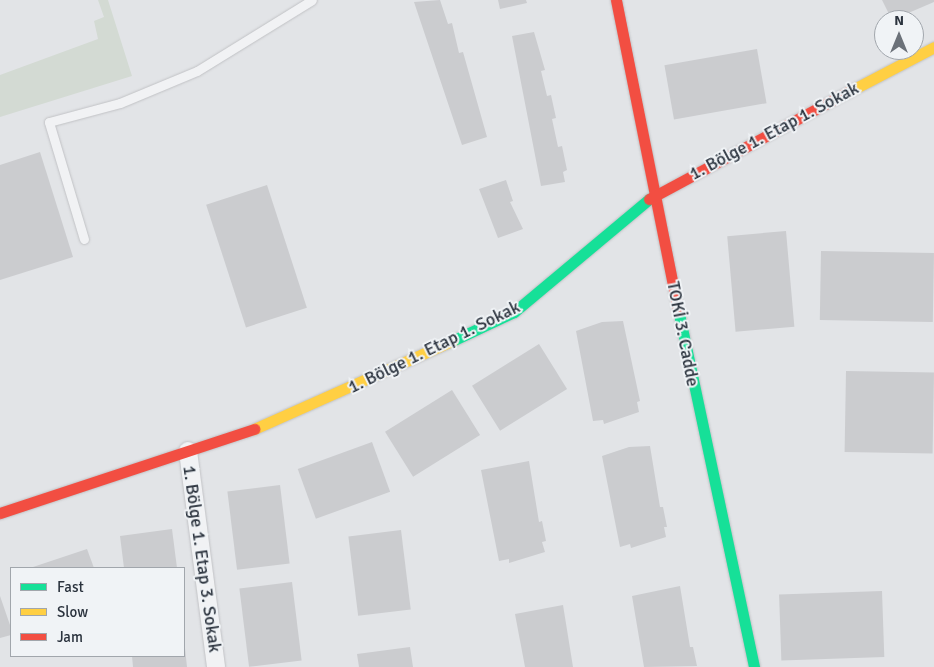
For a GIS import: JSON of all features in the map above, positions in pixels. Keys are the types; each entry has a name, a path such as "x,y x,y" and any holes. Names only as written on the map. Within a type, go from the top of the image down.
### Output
{"street":[{"name":"TOKİ 3. Cadde","path":"616,0 754,667"},
{"name":"1. Bölge 1. Etap 1. Sokak","path":"0,513 279,421 514,312 656,194 934,47"},
{"name":"1. Bölge 1. Etap 3. Sokak","path":"188,451 216,667"}],"lane":[{"path":"84,239 49,122 120,103 197,71 312,0"}],"shaded area":[{"path":"98,0 108,0 132,76 0,117 0,75 98,39 94,21 104,17"}],"building":[{"path":"440,0 448,24 452,23 459,53 463,52 487,137 462,145 414,2"},
{"path":"498,0 526,0 527,3 500,9"},
{"path":"882,0 934,0 934,2 915,10 887,10"},
{"path":"534,32 545,70 541,71 547,96 551,95 556,118 552,119 558,147 562,146 567,170 563,172 565,182 541,186 512,36"},
{"path":"757,49 767,103 674,119 664,65"},
{"path":"40,152 73,257 0,280 0,165"},
{"path":"506,180 513,201 510,202 523,229 498,238 479,189"},
{"path":"267,185 307,308 246,327 206,205"},
{"path":"786,231 794,327 736,332 727,236"},
{"path":"821,251 934,253 933,322 820,320"},
{"path":"623,321 640,401 637,402 639,412 604,424 603,420 593,421 576,331 602,322"},
{"path":"539,344 567,389 500,431 472,386"},
{"path":"846,371 934,373 933,454 845,452"},
{"path":"452,390 480,435 413,477 385,432"},
{"path":"372,442 390,492 316,519 298,469"},
{"path":"650,446 660,507 663,507 667,527 664,527 666,537 631,548 630,544 620,547 602,456 629,447"},
{"path":"529,461 539,522 542,521 546,541 542,542 545,552 509,563 509,559 499,561 481,470"},
{"path":"280,485 290,563 237,570 227,491"},
{"path":"172,529 177,567 124,567 120,536"},
{"path":"401,530 411,609 358,616 348,536"},
{"path":"87,549 94,567 33,567"},
{"path":"292,582 302,660 249,667 239,588"},
{"path":"680,586 690,647 693,647 697,666 644,667 632,596"},
{"path":"882,591 884,657 781,661 779,595"},
{"path":"0,596 10,625 10,635 0,638"},
{"path":"563,605 573,667 525,667 515,614"},
{"path":"410,647 413,667 359,667 357,654"},
{"path":"185,648 187,667 133,667 132,657 185,657"}],"traffic: fast":[{"path":"452,341 514,312 649,199"},
{"path":"678,309 754,667"}],"traffic: slow":[{"path":"848,92 934,47"},
{"path":"254,429 452,341"}],"traffic: jam":[{"path":"616,0 678,309"},
{"path":"649,199 848,92"},
{"path":"0,513 254,429"}]}
